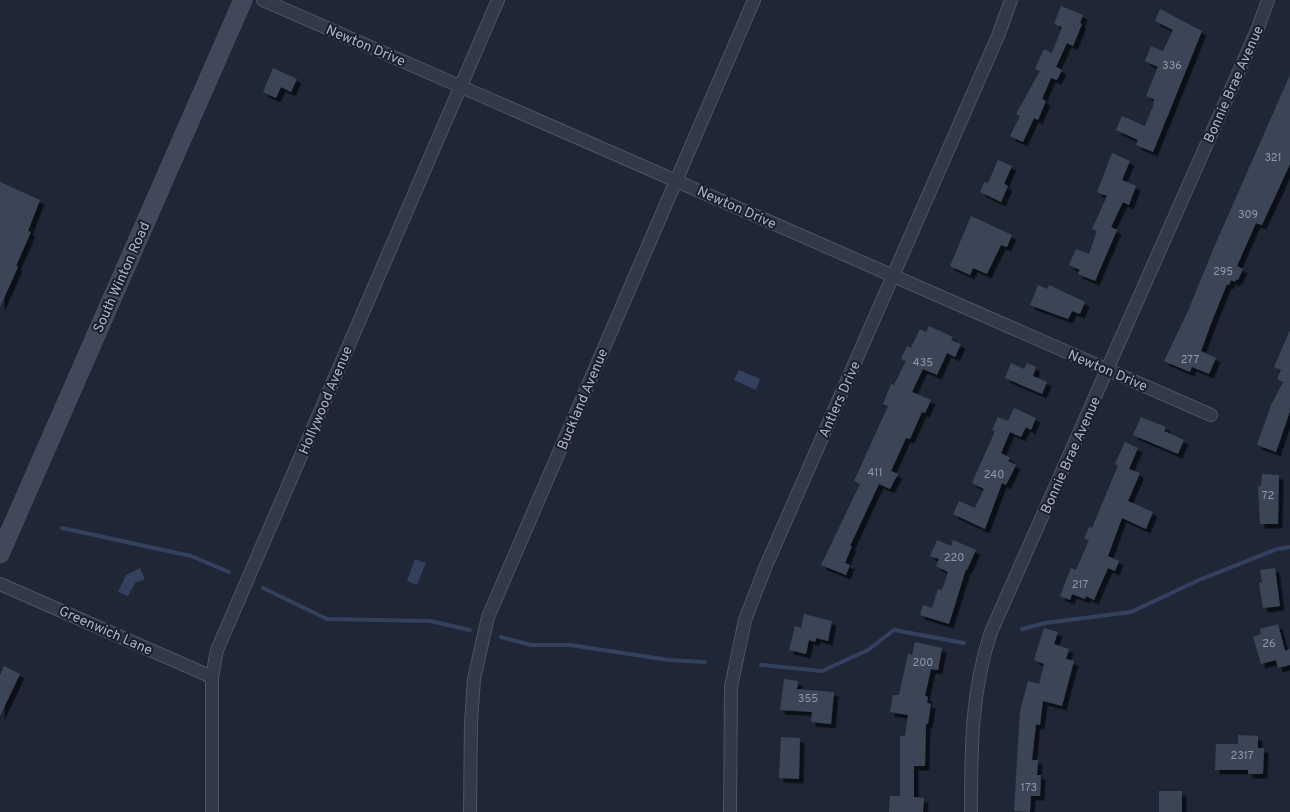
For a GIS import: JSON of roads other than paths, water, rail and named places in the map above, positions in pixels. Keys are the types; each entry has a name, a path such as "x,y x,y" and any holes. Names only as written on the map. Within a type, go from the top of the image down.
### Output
{"main road":[{"name":"South Winton Road","path":"0,554 243,0"}],"street":[{"name":"Newton Drive","path":"263,0 1107,370 1212,414"},
{"name":"Hollywood Avenue","path":"212,812 212,676 217,650 498,0"},
{"name":"Buckland Avenue","path":"470,812 471,724 474,679 488,617 754,0"},
{"name":"Antlers Drive","path":"730,812 731,687 745,620 765,568 998,36 1011,0"},
{"name":"Bonnie Brae Avenue","path":"970,812 971,731 974,700 991,632 1258,28 1268,0"},
{"name":"Greenwich Lane","path":"0,584 212,676"}],"water":[{"path":"739,370 760,379 756,390 734,380"},
{"path":"415,559 426,563 417,585 407,581"},
{"path":"140,568 145,579 135,583 128,596 118,592 126,575"}],"waterway":[{"path":"62,528 191,556 229,572"},
{"path":"1022,629 1045,623 1131,612 1199,580 1277,549 1290,547"},
{"path":"263,588 327,619 430,621 470,630"},
{"path":"761,665 822,671 868,650 894,630 964,643"},
{"path":"501,637 531,645 570,645 669,660 705,662"}]}
